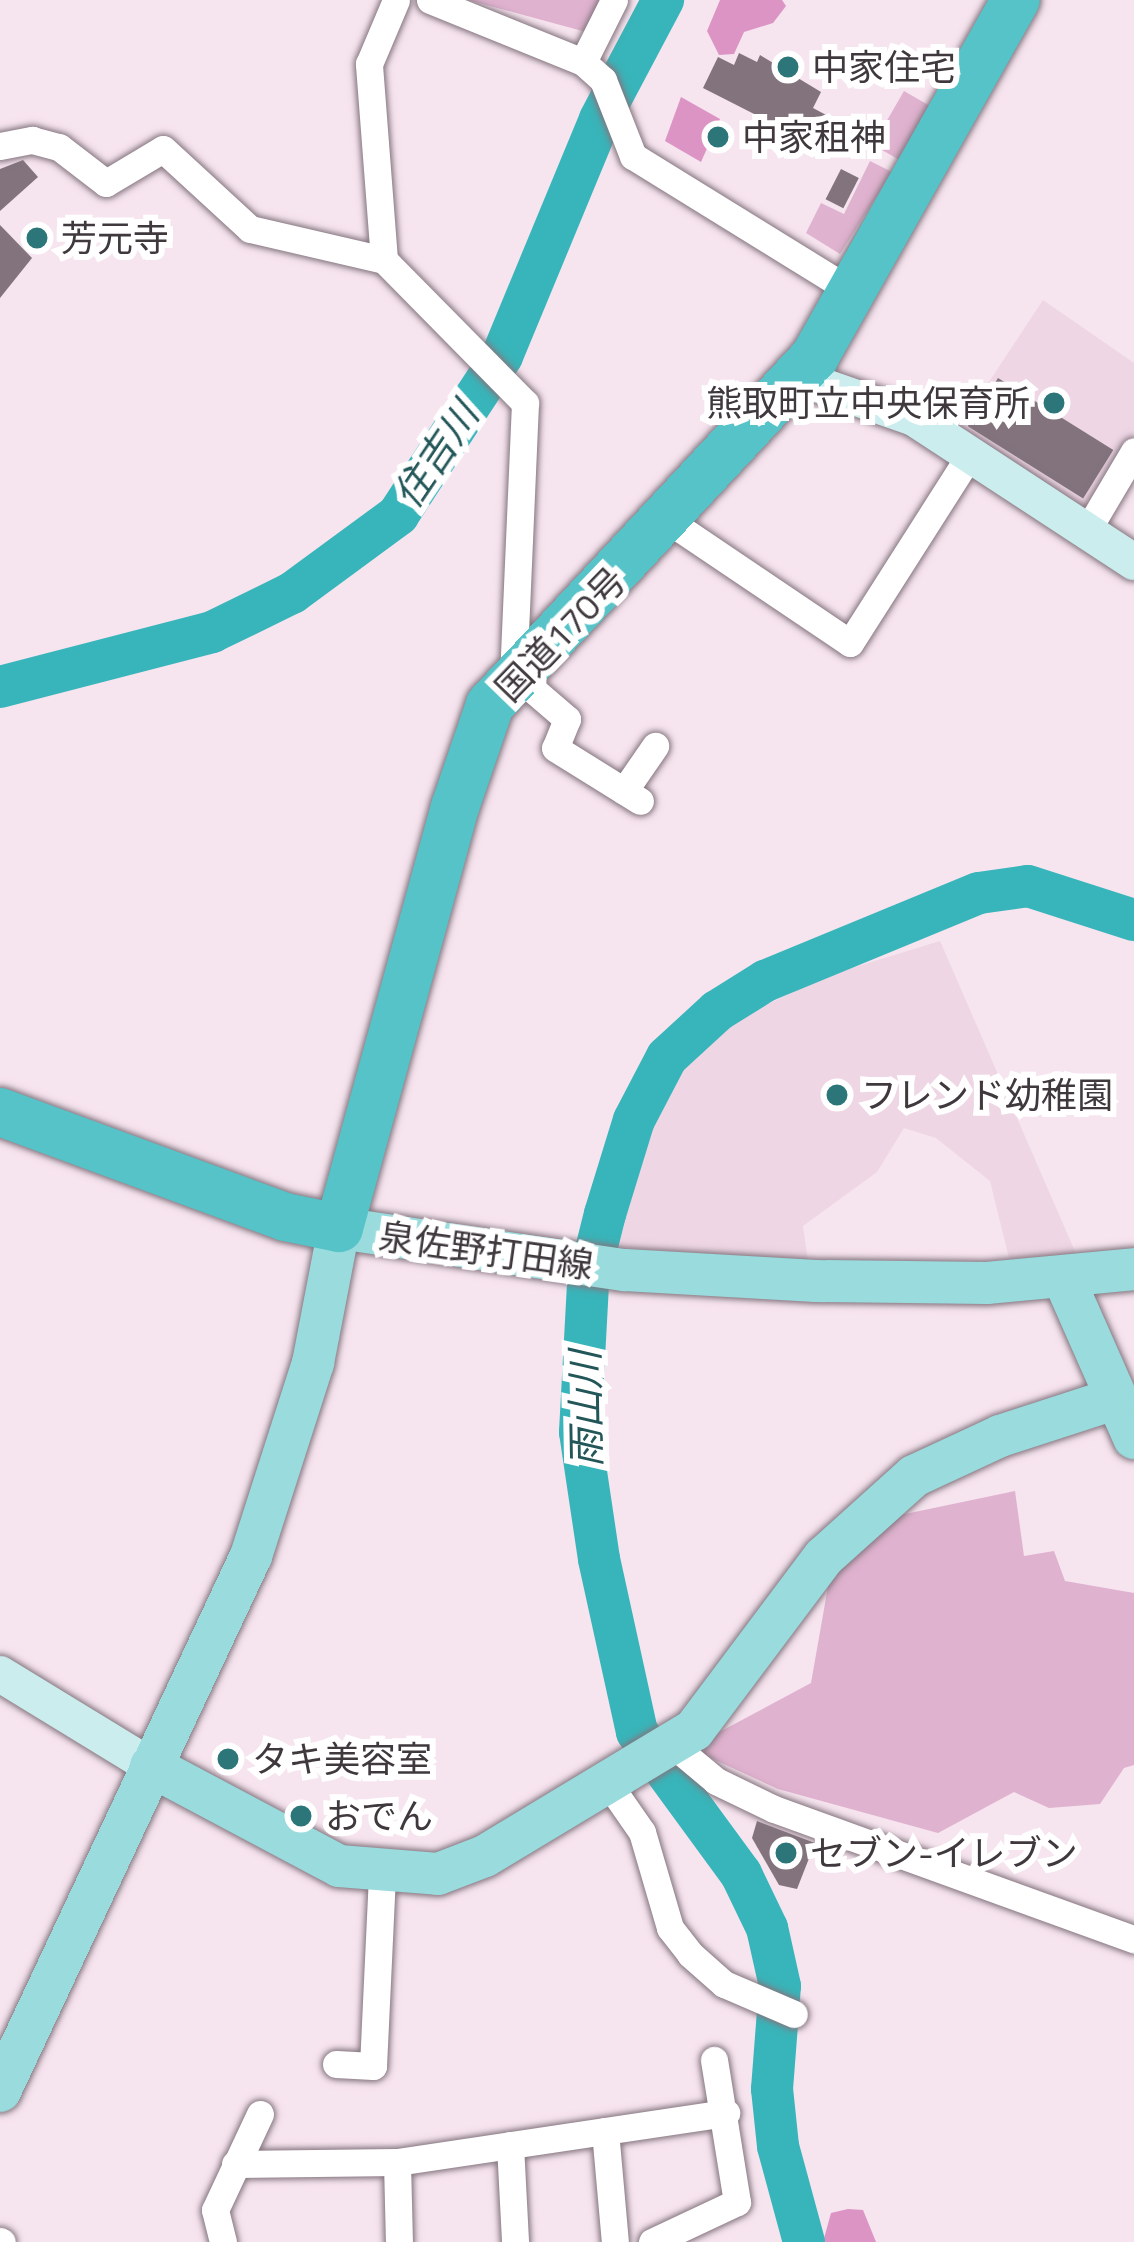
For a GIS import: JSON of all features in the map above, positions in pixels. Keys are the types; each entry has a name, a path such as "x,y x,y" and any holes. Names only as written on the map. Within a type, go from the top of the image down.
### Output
{"highway":[{"name":"国道170号","path":"339,1228 476,737 515,678 669,521 799,378 1016,0"},
{"path":"0,1112 285,1216 339,1228"}],"main road":[{"name":"泉佐野打田線","path":"0,2091 260,1532 313,1363 339,1228 625,1270 907,1284 1064,1279 1134,1269"},
{"path":"1064,1279 1124,1393 1134,1438"},
{"path":"151,1766 339,1866 382,1874 438,1874 485,1856 644,1764 738,1680 824,1557 872,1508 951,1456 1124,1393"}],"street":[{"path":"385,260 369,64 396,0"},
{"path":"430,0 592,71 634,156 852,291"},
{"path":"592,71 614,0"},
{"path":"0,146 32,140 58,147 106,183 163,148 250,229 385,260 525,403 515,678 567,719 556,748 632,796 655,746"},
{"path":"799,378 914,418 1134,562"},
{"path":"1085,534 1134,451"},
{"path":"669,521 850,643 970,453"},
{"path":"0,1674 151,1766"},
{"path":"794,2014 724,1984 670,1928 642,1832 644,1764 716,1781 774,1809 1134,1939"},
{"path":"336,2064 373,2066 382,1874"},
{"path":"652,2242 737,2202 727,2113 714,2060"},
{"path":"235,2164 397,2162 727,2113"},
{"path":"224,2242 215,2210 260,2114"},
{"path":"605,2131 614,2242"},
{"path":"510,2145 515,2242"},
{"path":"397,2162 399,2242"}],"shaded area":[{"path":"468,0 605,0 586,32"},
{"path":"720,0 782,0 786,6 773,23 744,32 734,54 719,55 707,31"},
{"path":"904,91 932,107 901,161 873,145"},
{"path":"681,97 720,119 701,162 665,141"},
{"path":"870,161 892,172 840,254 806,233 821,203 844,214"},
{"name":"熊取町立中央保育所","path":"1043,300 1134,363 1134,433 1087,515 956,432"},
{"name":"フレンド幼稚園","path":"940,941 1077,1256 1009,1258 990,1181 936,1138 904,1128 877,1172 803,1226 808,1261 619,1247 643,1133 688,1062 738,1018 829,975"},
{"path":"1015,1491 1024,1556 1054,1551 1065,1581 1134,1593 1134,1765 1124,1768 1100,1804 1049,1808 1014,1792 938,1833 778,1789 702,1754 712,1736 811,1683 830,1575 886,1518"},
{"path":"863,2210 876,2242 823,2242 831,2213"}],"building":[{"path":"739,53 757,62 760,55 821,92 813,108 843,124 835,141 804,126 789,144 757,128 762,118 703,88 718,57 734,65"},
{"path":"23,160 38,177 0,211 0,169"},
{"path":"841,169 859,178 843,208 826,199"},
{"path":"0,225 32,258 0,298"},
{"path":"998,378 1113,450 1083,498 968,426"},
{"name":"セブン-イレブン","path":"757,1821 815,1843 797,1889 779,1885 752,1838"}],"waterway":[{"name":"住吉川","path":"0,687 212,632 292,593 398,515 502,356 600,119 663,0"},
{"name":"雨山川","path":"804,2242 778,2146 772,2089 780,1986 767,1928 741,1874 637,1732 599,1559 580,1432 588,1282 634,1120 667,1057 717,1011 765,981 979,893 1028,886 1134,920"}],"place":[{"name":"中家住宅","path":"788,67"},
{"name":"中家租神","path":"718,137"},
{"name":"芳元寺","path":"37,238"},
{"name":"熊取町立中央保育所","path":"1054,403"},
{"name":"フレンド幼稚園","path":"837,1095"},
{"name":"タキ美容室","path":"228,1759"},
{"name":"おでん","path":"301,1816"},
{"name":"セブン-イレブン","path":"786,1853"}]}
